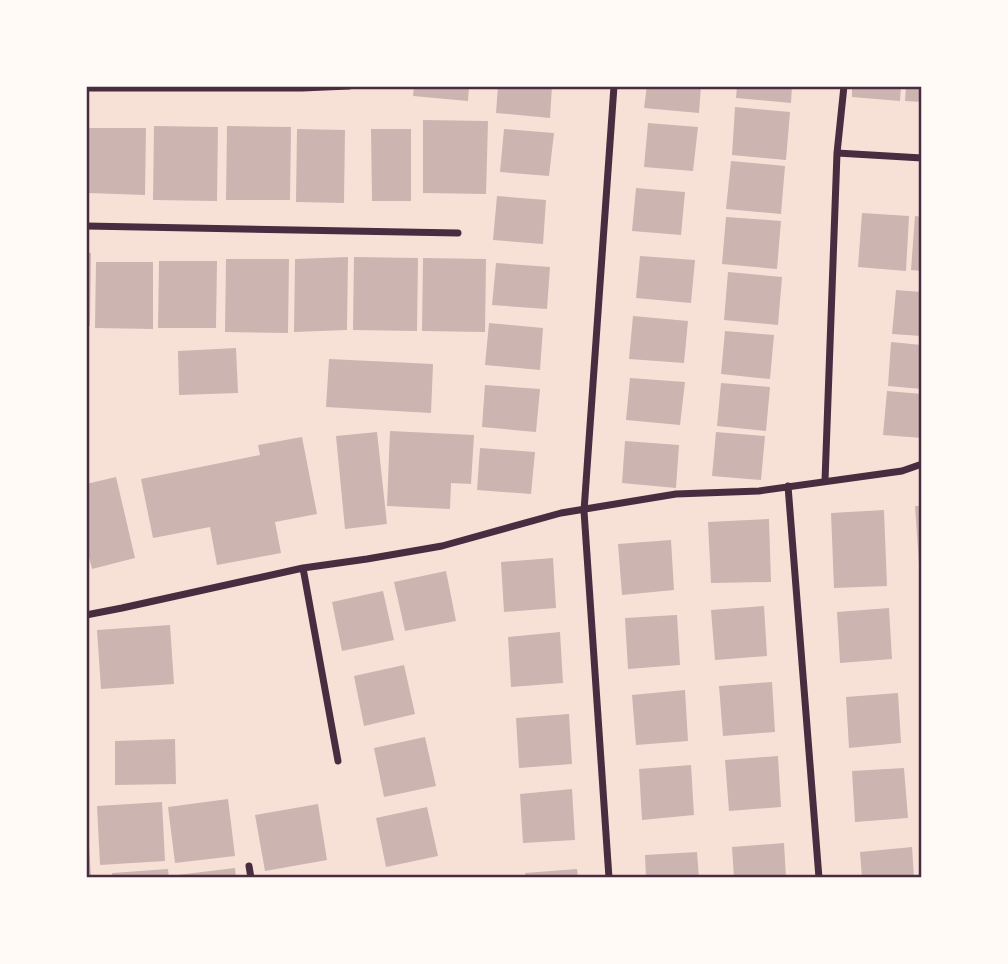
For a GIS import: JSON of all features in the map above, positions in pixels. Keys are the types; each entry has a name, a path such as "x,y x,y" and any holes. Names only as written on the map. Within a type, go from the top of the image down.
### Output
{"street":[{"path":"86,88 349,86"},
{"path":"609,878 584,509 614,86"},
{"path":"825,481 837,153 844,86"},
{"path":"837,153 922,158"},
{"path":"86,226 458,233"},
{"path":"86,615 303,568 442,546 561,513 676,495 759,491 902,471 922,464"},
{"path":"788,486 819,878"},
{"path":"303,568 338,761"},
{"path":"249,866 251,878"}],"building":[{"path":"414,86 469,86 468,101 413,96"},
{"path":"498,86 552,86 550,118 496,113"},
{"path":"647,86 701,86 699,113 644,108"},
{"path":"737,86 792,86 791,103 736,98"},
{"path":"852,86 901,86 900,101 852,97"},
{"path":"906,86 922,86 922,102 905,101"},
{"path":"735,107 790,112 786,160 732,155"},
{"path":"423,120 488,121 486,194 423,193"},
{"path":"648,123 698,127 693,171 644,167"},
{"path":"154,126 218,127 217,201 153,200"},
{"path":"227,126 291,127 290,200 226,200"},
{"path":"88,128 146,128 145,195 87,193"},
{"path":"297,129 345,130 344,203 296,202"},
{"path":"371,129 411,129 411,201 372,201"},
{"path":"504,129 554,133 549,176 500,172"},
{"path":"731,161 785,166 781,214 726,209"},
{"path":"636,188 685,192 681,235 632,231"},
{"path":"497,196 546,200 543,244 493,240"},
{"path":"862,213 909,216 906,271 858,267"},
{"path":"915,216 922,217 922,271 911,270"},
{"path":"726,217 781,221 777,269 722,264"},
{"path":"86,253 91,253 90,326 86,326"},
{"path":"640,256 695,260 691,303 636,298"},
{"path":"348,257 347,330 294,332 295,259"},
{"path":"354,257 418,258 417,331 353,330"},
{"path":"423,258 486,259 485,332 422,331"},
{"path":"226,259 289,259 288,333 225,332"},
{"path":"159,261 217,261 216,328 158,328"},
{"path":"96,262 153,262 153,329 95,328"},
{"path":"496,263 550,267 547,309 492,305"},
{"path":"728,272 782,277 778,325 724,320"},
{"path":"896,290 922,292 922,336 892,334"},
{"path":"633,316 688,321 684,363 629,359"},
{"path":"489,323 543,328 540,370 485,365"},
{"path":"725,331 774,335 770,379 721,374"},
{"path":"891,342 922,345 922,389 888,386"},
{"path":"236,348 238,393 179,395 178,351"},
{"path":"329,359 433,364 431,413 326,407"},
{"path":"630,378 685,382 680,425 626,420"},
{"path":"721,383 770,387 766,431 717,426"},
{"path":"485,385 540,389 536,432 482,427"},
{"path":"887,391 922,394 922,438 883,435"},
{"path":"390,431 474,435 471,484 451,483 450,509 387,506"},
{"path":"377,432 387,524 345,529 336,436"},
{"path":"716,432 765,436 761,480 712,476"},
{"path":"302,437 317,514 275,522 281,553 217,565 210,527 153,538 141,479 260,455 258,445"},
{"path":"625,441 679,445 676,488 622,483"},
{"path":"480,448 535,452 531,494 477,490"},
{"path":"116,477 135,558 92,569 86,545 86,484"},
{"path":"915,506 922,506 922,579 920,579"},
{"path":"884,510 887,586 834,588 831,513"},
{"path":"769,519 771,582 711,583 708,522"},
{"path":"671,540 674,590 622,595 618,544"},
{"path":"553,558 556,608 504,612 501,562"},
{"path":"446,571 456,621 405,631 394,582"},
{"path":"383,591 394,640 342,651 332,602"},
{"path":"764,606 767,656 715,660 711,610"},
{"path":"889,608 892,659 840,663 837,612"},
{"path":"677,615 680,665 628,669 625,618"},
{"path":"170,625 174,684 101,689 97,630"},
{"path":"560,632 563,683 511,687 508,637"},
{"path":"404,665 415,714 364,726 354,676"},
{"path":"772,682 775,732 723,736 719,686"},
{"path":"685,690 688,741 636,745 632,695"},
{"path":"898,693 901,743 849,748 846,697"},
{"path":"569,714 572,764 519,768 516,718"},
{"path":"425,737 436,786 384,797 374,748"},
{"path":"175,739 176,784 115,785 115,741"},
{"path":"778,756 781,807 729,811 725,760"},
{"path":"691,765 694,815 642,820 639,769"},
{"path":"904,768 908,818 855,822 852,771"},
{"path":"572,789 575,840 523,843 520,794"},
{"path":"228,799 235,856 175,863 168,807"},
{"path":"162,802 165,861 100,865 97,806"},
{"path":"318,804 327,860 265,871 255,815"},
{"path":"427,807 438,856 386,867 376,818"},
{"path":"86,832 91,876 86,877"},
{"path":"784,843 786,878 734,878 732,847"},
{"path":"912,847 914,878 862,878 860,852"},
{"path":"697,852 699,878 646,878 645,855"},
{"path":"235,868 236,878 177,878 177,875"},
{"path":"168,869 169,878 113,878 112,873"},
{"path":"577,869 578,878 526,878 525,873"}]}
